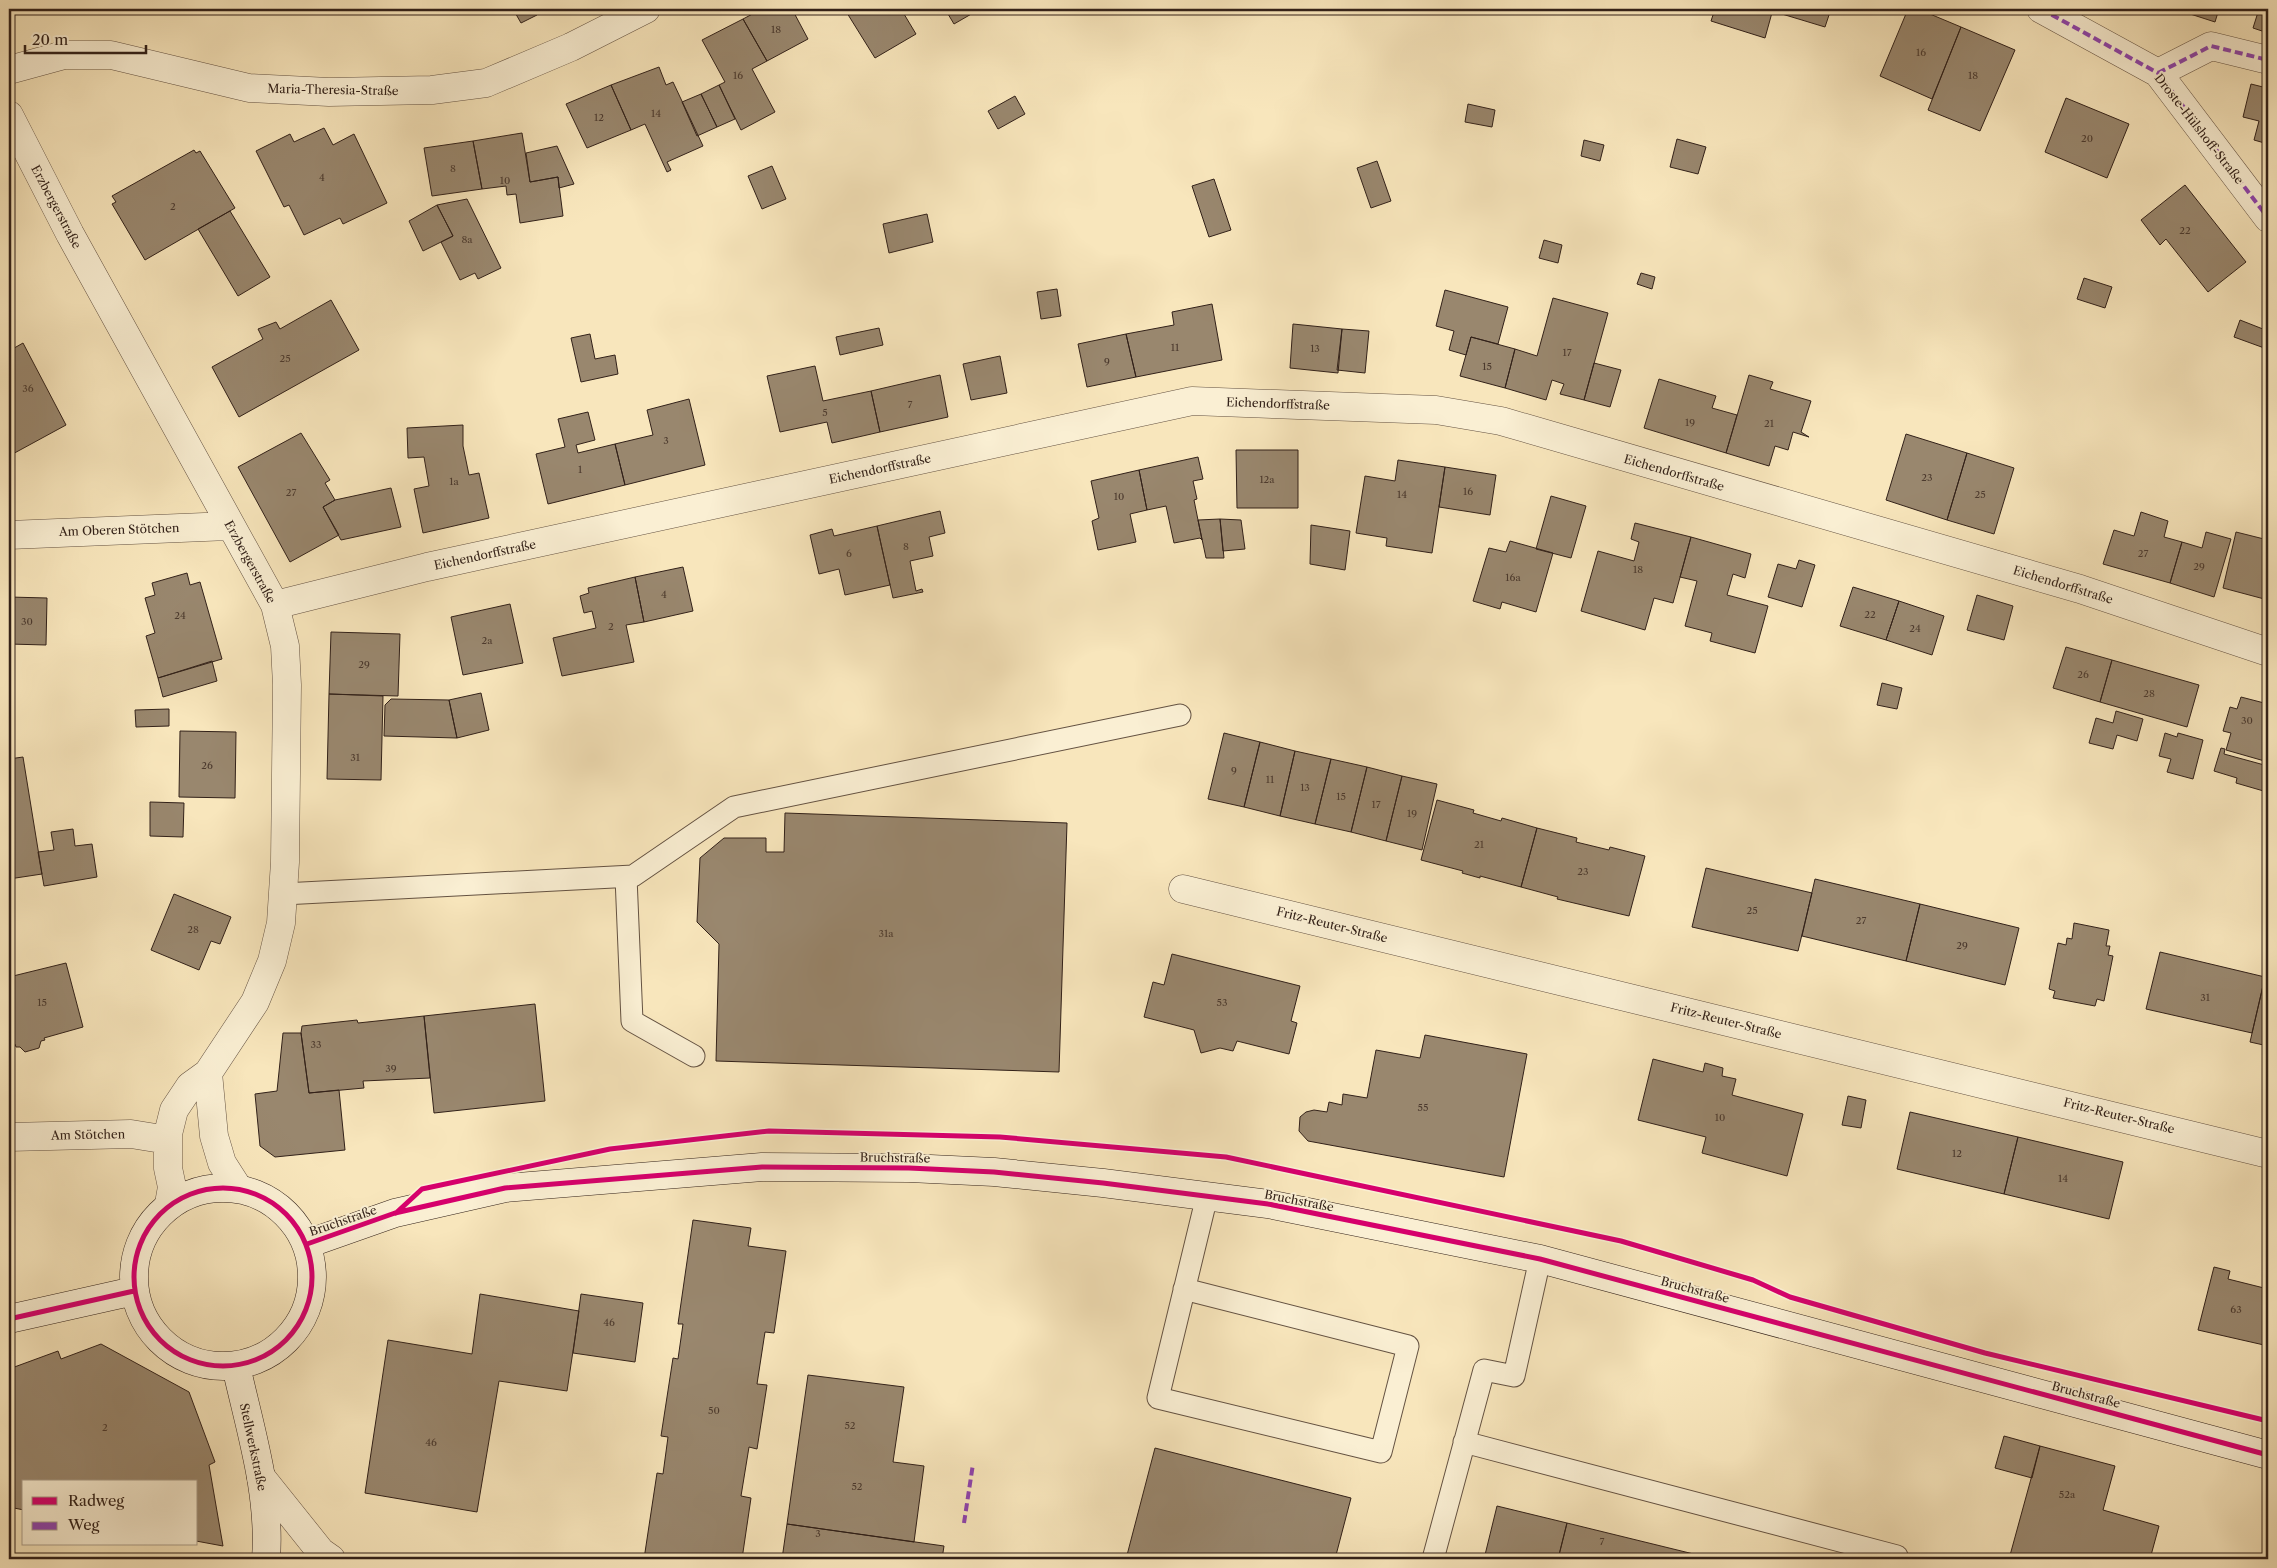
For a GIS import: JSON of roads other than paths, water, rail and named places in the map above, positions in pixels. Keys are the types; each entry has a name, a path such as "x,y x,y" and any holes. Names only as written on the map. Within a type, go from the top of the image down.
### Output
{"street":[{"name":"Maria-Theresia-Straße","path":"9,70 64,55 111,54 249,88 329,92 432,90 486,83 571,47 646,9"},
{"name":"Droste-Hülshoff-Straße","path":"2041,9 2158,73 2268,218"},
{"path":"2158,73 2211,46 2268,60"},
{"name":"Erzbergerstraße","path":"9,115 70,234 229,526 275,605 285,646 287,685 285,862 281,922 272,961 255,1002 208,1073 190,1086 174,1110 168,1140 168,1168 172,1187 169,1204"},
{"name":"Eichendorffstraße","path":"275,605 427,567 1192,401 1436,410 1501,421 2080,589 2268,652"},
{"name":"Am Oberen Stötchen","path":"9,535 229,526"},
{"name":"Fritz-Reuter-Straße","path":"1183,889 2268,1154"},
{"path":"208,1073 214,1136 222,1163 238,1188"},
{"name":"Am Stötchen","path":"9,1137 131,1134 168,1140"},
{"name":"Bruchstraße","path":"307,1244 395,1214 505,1188 762,1166 909,1168 994,1172 1268,1204 1540,1260 2268,1456"},
{"path":"219,1186 238,1188 267,1198 291,1218 307,1244 313,1270 310,1298 301,1322 284,1344 261,1358 236,1366 208,1365 182,1356 159,1340 143,1317 134,1291 134,1266 140,1243 152,1221 169,1204 185,1195 202,1189 219,1186"},
{"path":"9,1319 134,1291"},
{"name":"Stellwerkstraße","path":"236,1366 262,1477 268,1534 266,1559"},
{"path":"262,1477 321,1552 331,1559"}],"lane":[{"path":"282,894 633,876 734,807 1180,715"},
{"path":"626,877 632,1021 694,1056"},
{"path":"1184,1290 1408,1346 1381,1452 1158,1398 1184,1290 1207,1196"},
{"path":"1433,1559 1484,1370 1514,1376 1540,1260"},
{"path":"1464,1442 1897,1556 1897,1559"}]}
